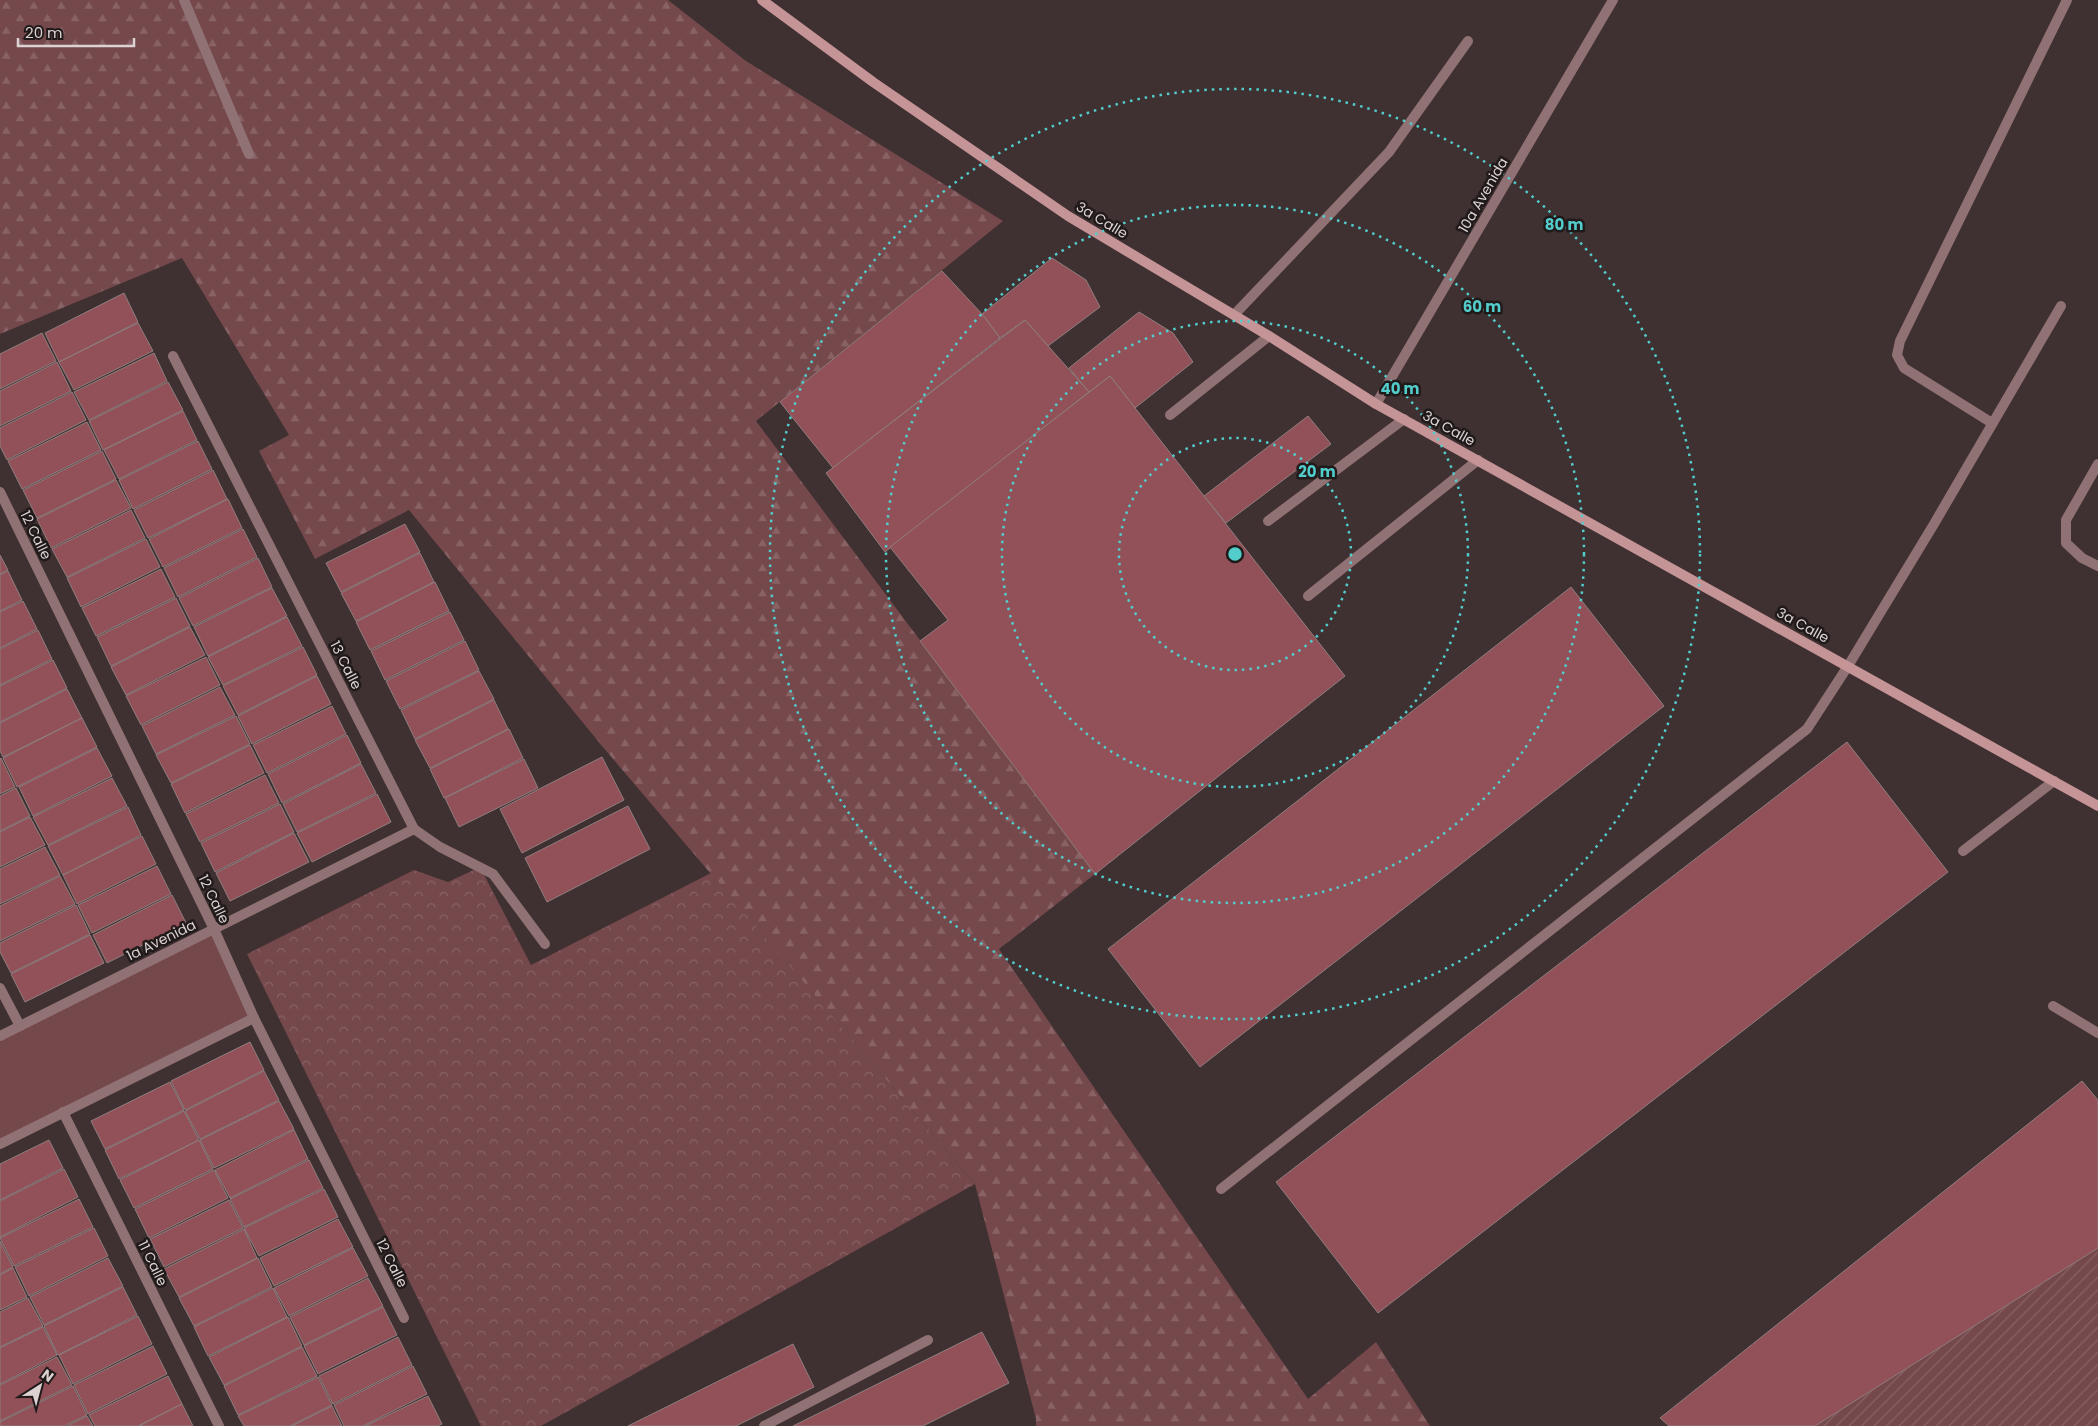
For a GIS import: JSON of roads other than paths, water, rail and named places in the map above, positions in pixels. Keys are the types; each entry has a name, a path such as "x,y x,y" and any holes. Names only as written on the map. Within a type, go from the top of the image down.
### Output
{"main road":[{"name":"3a Calle","path":"762,0 873,82 1068,216 1269,336 1376,404 2098,806"}],"street":[{"path":"184,0 249,154"},
{"name":"10a Avenida","path":"1376,404 1614,0"},
{"path":"1992,423 1904,368 1897,355 1900,341 2067,0"},
{"path":"1234,316 1389,152 1468,40"},
{"path":"1221,1190 1807,729 1848,666 1934,524 2062,306"},
{"path":"1170,415 1269,336"},
{"name":"13 Calle","path":"173,356 414,829 440,847 493,874 545,944"},
{"path":"1268,521 1404,419"},
{"path":"1308,596 1478,460"},
{"path":"2098,464 2066,520 2066,544 2082,558 2098,566"},
{"name":"12 Calle","path":"0,492 214,929 254,1018 404,1318"},
{"path":"1963,852 2054,781"},
{"name":"1a Avenida","path":"0,1036 414,829"},
{"path":"0,988 20,1026"},
{"path":"2053,1006 2098,1033"},
{"path":"0,1144 254,1018"},
{"name":"11 Calle","path":"63,1112 219,1426"},
{"path":"764,1426 928,1340"}]}
